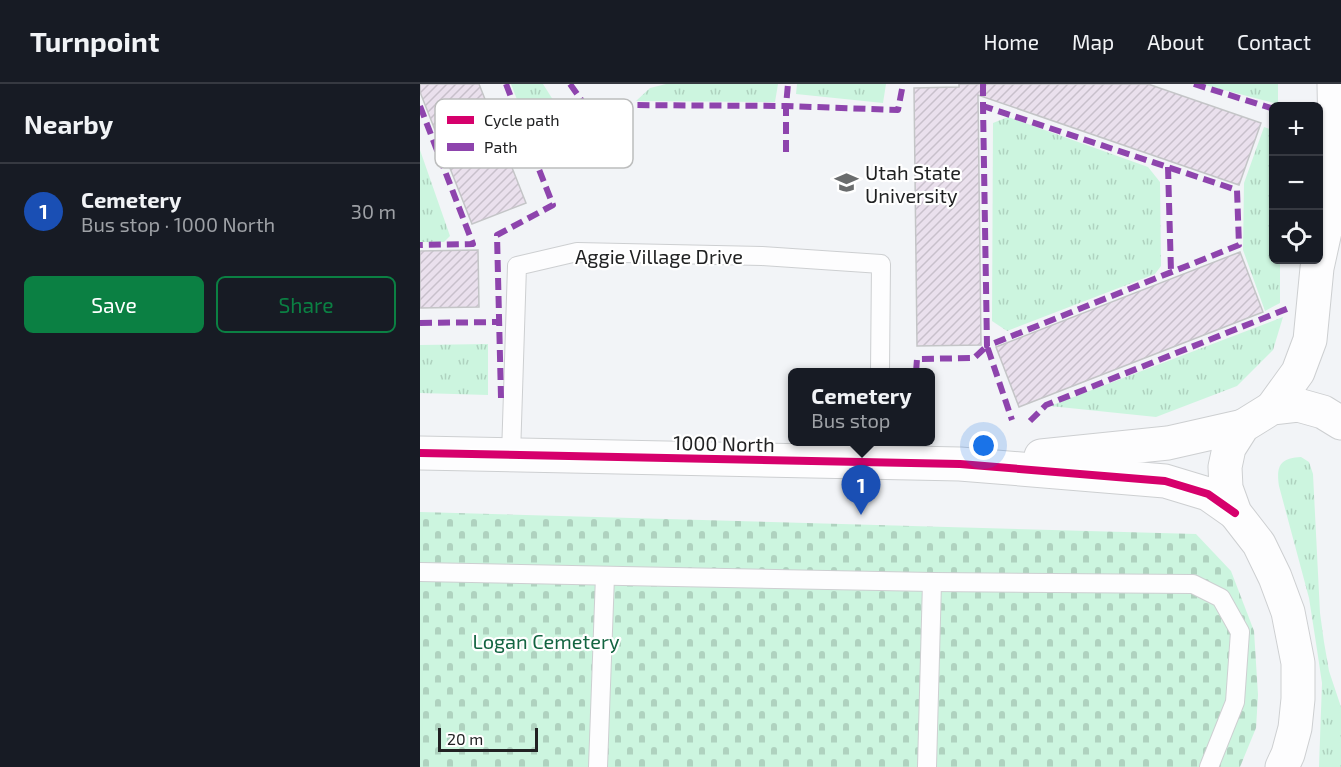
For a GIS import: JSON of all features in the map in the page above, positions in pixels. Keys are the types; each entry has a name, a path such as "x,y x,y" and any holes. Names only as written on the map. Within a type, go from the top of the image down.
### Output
{"street":[{"path":"1282,767 1295,728 1298,663 1288,612 1275,577 1259,544 1235,513 1226,488 1225,467 1229,448 1243,426 1272,408 1298,372 1310,340 1317,268 1338,191 1334,84"},
{"path":"1272,408 1298,405 1323,412 1341,423"},
{"name":"1000 North","path":"960,464 1168,443 1243,426"},
{"name":"1000 North","path":"420,453 512,455 878,452 960,464 1165,481 1208,494 1235,513"}],"lane":[{"name":"Aggie Village Drive","path":"512,455 517,266 577,252 762,256 881,264 880,368"},
{"path":"420,572 932,582 1193,584 1221,598 1240,632 1235,702 1209,767"},
{"path":"598,767 605,576"},
{"path":"927,767 932,582"}],"green space":[{"path":"511,84 543,84 552,99 517,99"},
{"path":"666,84 778,84 775,102 636,101 650,88"},
{"path":"797,84 886,84 883,103 796,94"},
{"path":"1201,84 1278,84 1278,102"},
{"path":"1008,117 1148,167 1160,182 1161,266 1155,274 1007,331 992,321 993,123"},
{"path":"1264,127 1269,129 1269,264 1280,264 1280,303 1265,311 1243,250 1244,183"},
{"path":"420,150 450,236 444,242 420,242"},
{"path":"1283,317 1273,350 1237,386 1156,417 1050,406"},
{"path":"488,344 488,395 420,393 420,345"},
{"path":"1301,457 1309,462 1313,474 1320,613 1329,671 1341,707 1341,767 1319,767 1322,683 1309,598 1279,486 1278,473 1281,464 1288,459"},
{"name":"Logan Cemetery","path":"420,512 1196,534 1231,571 1254,631 1258,695 1256,728 1240,767 420,767"}],"building":[{"path":"420,84 479,84 485,99 435,99 435,130 420,92"},
{"path":"959,84 1148,84 1261,123 1239,185 978,95 981,345 917,346 914,88 959,87"},
{"path":"450,168 512,168 526,203 472,224"},
{"path":"478,250 479,307 420,308 420,251"},
{"path":"1240,252 1263,312 1019,407 996,347"}],"marked path":[{"path":"506,84 512,99"},
{"path":"570,84 581,99"},
{"path":"786,152 788,84"},
{"path":"633,105 786,106 898,110 903,84"},
{"path":"983,84 983,106 987,346 1239,245 1237,190 983,106"},
{"path":"1194,84 1269,107"},
{"path":"420,106 435,145"},
{"path":"1168,167 1171,272"},
{"path":"420,245 473,244 444,168"},
{"path":"501,398 497,235 553,205 538,168"},
{"path":"1030,421 1046,405 1289,308"},
{"path":"420,323 499,322"},
{"path":"916,368 917,359 974,358 987,346 1012,420"}],"cycle path":[{"path":"420,453 960,464 1165,481 1208,494 1235,513"}],"place":[{"name":"Utah State University","path":"847,183"},
{"name":"Cemetery","path":"861,515"}]}
